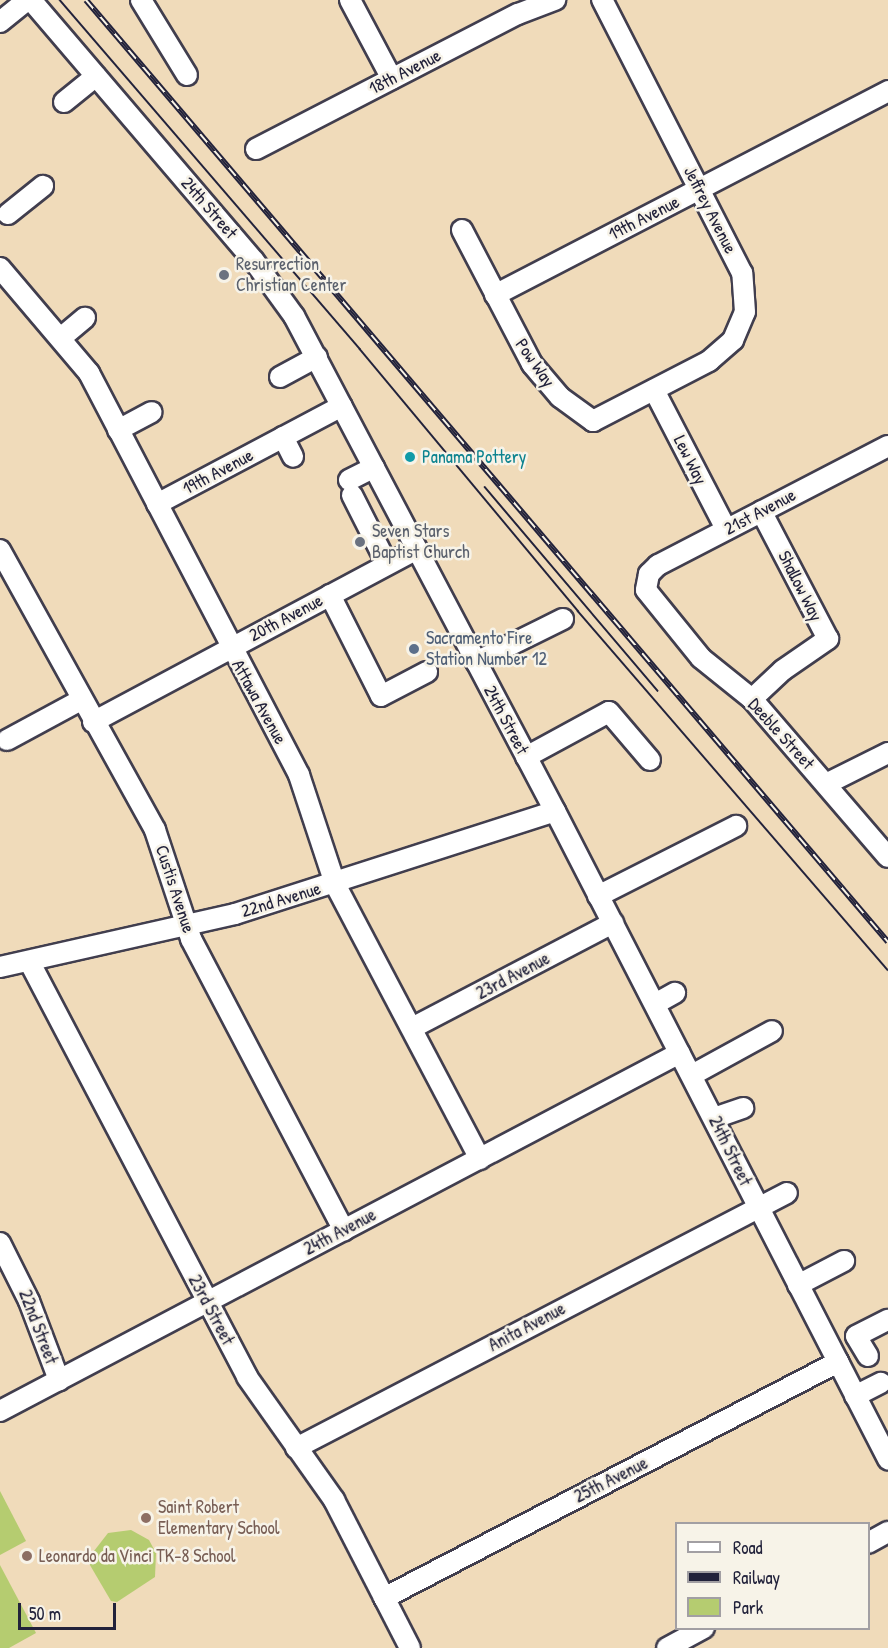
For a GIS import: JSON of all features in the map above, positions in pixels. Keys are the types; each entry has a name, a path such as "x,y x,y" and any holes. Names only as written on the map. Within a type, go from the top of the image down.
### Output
{"street":[{"path":"0,22 29,0"},
{"name":"24th Street","path":"29,0 266,275 317,357 692,1075 888,1459"},
{"path":"141,0 187,75"},
{"path":"350,0 392,79"},
{"name":"18th Avenue","path":"256,149 518,14 555,0"},
{"name":"Jeffrey Avenue","path":"602,0 742,273 745,312 740,329 722,352 654,390"},
{"path":"64,102 96,76"},
{"name":"19th Avenue","path":"495,295 888,91"},
{"path":"8,214 43,186"},
{"name":"Pow Way","path":"462,230 495,295 544,380 593,421 654,390"},
{"name":"Attawa Avenue","path":"0,268 62,337 88,373 158,504 230,648 299,775 335,884 480,1159"},
{"path":"62,337 85,318"},
{"path":"280,377 317,357"},
{"name":"Lew Way","path":"654,390 726,530"},
{"name":"19th Avenue","path":"158,504 342,406"},
{"path":"118,430 152,412"},
{"path":"283,437 293,457"},
{"name":"21st Avenue","path":"646,590 655,568 888,446"},
{"path":"374,467 350,487 387,564"},
{"name":"Shallow Way","path":"752,699 783,670 828,639 761,511"},
{"name":"20th Avenue","path":"93,722 417,549"},
{"name":"Custis Avenue","path":"0,550 93,722 155,830 185,925 344,1230"},
{"name":"Deeble Street","path":"646,590 701,657 752,699 888,857"},
{"path":"330,595 381,696 427,672"},
{"path":"476,662 563,619"},
{"path":"7,740 81,700"},
{"path":"526,757 609,712 650,760"},
{"path":"826,784 888,753"},
{"name":"22nd Avenue","path":"0,967 185,925 335,884 555,811"},
{"path":"598,896 736,826"},
{"name":"23rd Avenue","path":"412,1028 613,923"},
{"name":"23rd Street","path":"29,961 247,1377 334,1500 410,1648"},
{"path":"655,1004 675,993"},
{"path":"692,1075 772,1030"},
{"name":"24th Avenue","path":"0,1411 680,1053"},
{"path":"714,1119 743,1108"},
{"name":"Anita Avenue","path":"296,1448 787,1192"},
{"name":"22nd Street","path":"0,1243 29,1301 59,1380"},
{"path":"798,1285 844,1261"},
{"path":"868,1356 856,1336 888,1320"},
{"name":"25th Avenue","path":"384,1598 838,1362"},
{"path":"855,1396 881,1383"},
{"path":"870,1541 888,1532"},
{"path":"667,1648 702,1630"}],"green space":[{"path":"0,1491 26,1541 0,1555"},
{"path":"131,1530 149,1540 156,1553 155,1577 117,1602 111,1601 87,1560 108,1533"},
{"path":"0,1565 36,1633 9,1648 0,1648"}],"tram line":[{"path":"60,0 360,349 578,611 888,970"},
{"path":"485,487 658,691"}],"railway":[{"path":"86,0 888,942"}],"place":[{"name":"Resurrection Christian Center","path":"224,275"},
{"name":"Panama Pottery","path":"410,457"},
{"name":"Seven Stars Baptist Church","path":"360,542"},
{"name":"Sacramento Fire Station Number 12","path":"414,649"},
{"name":"Saint Robert Elementary School","path":"146,1518"},
{"name":"Leonardo da Vinci TK-8 School","path":"27,1556"}]}
